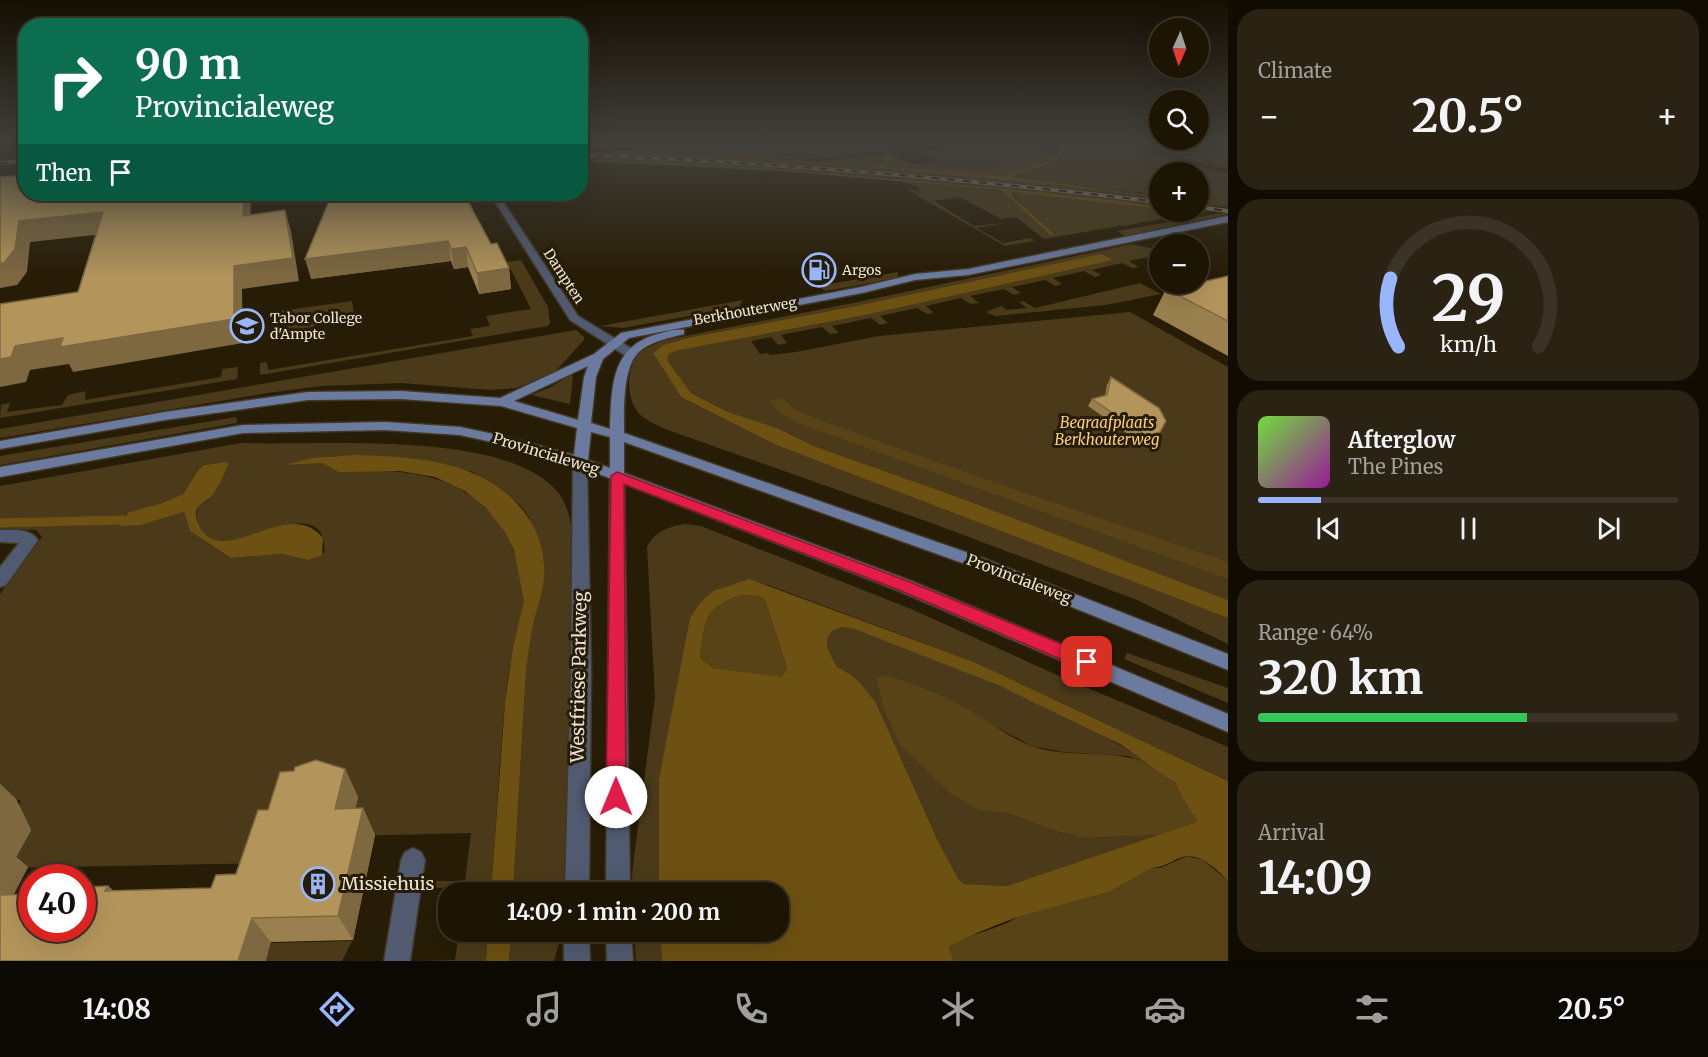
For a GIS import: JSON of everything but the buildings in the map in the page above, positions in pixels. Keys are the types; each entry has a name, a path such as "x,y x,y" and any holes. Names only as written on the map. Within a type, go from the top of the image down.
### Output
{"main road":[{"name":"Berkhouterweg","path":"597,357 612,343 640,330 862,290 946,272 968,272 1228,219"},
{"name":"Berkhouterweg","path":"630,353 647,343 669,335 956,278 968,272"},
{"path":"617,476 617,435 623,365 630,353"},
{"path":"502,402 597,357"},
{"path":"580,462 590,377 597,357"},
{"name":"Provincialeweg","path":"0,445 165,416 308,396 401,394 502,402 585,424 974,561 1228,662"},
{"name":"Provincialeweg","path":"0,472 243,429 385,426 460,431 503,440 580,462 617,476 905,586 1228,723"}],"street":[{"name":"Dampten","path":"499,201 574,318 630,353"},
{"name":"Westfriese Parkweg","path":"577,882 581,666 580,462"},
{"path":"617,476 618,882"},
{"path":"0,536 23,536 26,541 30,540 0,580"},
{"path":"397,961 414,860"},
{"path":"577,942 577,961"},
{"path":"619,942 620,961"}],"green space":[{"path":"920,188 971,188 1003,191 1050,235 1054,235 1011,192 1149,208 1149,221 1123,226 1117,224 1119,226 1044,239 1016,217 1001,219 960,197 934,201 974,226 1011,222 977,228 1003,243 1030,238 1034,241 1005,246 906,189 915,190 923,195 917,190"},
{"path":"983,188 1009,188 1149,203 1149,206"},
{"path":"1052,188 1087,188 1149,195 1149,198"},
{"path":"1099,188 1149,188 1149,194"},
{"path":"1209,188 1228,188 1228,207 1209,206"},
{"path":"1228,212 1228,214 1209,218 1209,215"},
{"path":"1170,222 1191,222 1125,236 1117,231"},
{"name":"Begraafplaats Berkhouterweg","path":"1132,244 1149,248 1149,257 1129,261 1139,267 1132,268 1122,263 1092,270 1101,275 1095,277 1084,271 1053,278 1062,284 1055,286 1045,280 1012,287 1021,293 1014,295 1004,289 970,296 979,303 971,304 961,298 926,306 934,313 927,314 917,308 880,316 888,323 880,325 871,318 832,326 839,333 830,334 822,327 781,335 787,343 778,345 771,337 751,341 760,354 770,355 879,336 1130,312 1228,367 1228,600 966,500 814,446 777,428 728,412 691,393 667,360 668,355 675,351 860,316 861,305 687,338 663,345 653,353 681,397 776,445 1228,618 1228,644 1137,600 934,524 665,429 650,422 633,405 629,390 632,365 640,353 655,344 665,340"},
{"path":"521,260 548,307 550,323 548,326 260,375 260,363 267,362 268,370 473,336 470,329 490,326 486,316 531,309 507,262"},
{"path":"898,272 898,278 826,291 818,286"},
{"path":"1140,283 1149,288 1149,294 1161,294 1106,305 996,316 985,312 1002,306 1007,310 1027,308 1019,302 1023,301 1035,308"},
{"path":"743,300 739,307 623,328 600,326"},
{"path":"352,301 355,320 280,332 280,311"},
{"path":"576,330 584,337 584,340 554,373 516,388 490,390 401,383 322,386 0,438 0,429"},
{"path":"238,367 237,379 0,418 1,405 10,403 7,412 62,405 68,395 86,391 85,400 221,377 222,369"},
{"path":"570,375 573,376 570,404 531,395 551,387"},
{"path":"236,417 237,423 0,465 0,456"},
{"path":"241,443 404,445 489,456 525,468 552,486 561,497 567,509 572,535 566,882 514,882 526,671 529,642 544,577 544,561 529,517 520,505 502,490 473,472 416,459 333,456 285,466 316,462 343,471 399,472 442,481 462,490 480,503 496,520 516,556 524,588 524,603 513,648 505,702 492,882 438,882 438,888 433,888 434,881 465,881 471,833 349,836 267,863 96,866 96,864 18,864 18,868 10,868 10,821 21,801 8,796 0,798 0,594 42,537 36,530 0,529 0,486","holes":["229,463 210,499 198,506 196,512 200,528 213,540 219,542 231,540 283,525 300,523 314,526 322,535 324,553 308,560 281,554 231,558 190,531 184,512 141,525 129,512 162,503 183,494 204,465"]},
{"path":"685,524 701,526 911,609 1057,675 1228,747 1228,781 974,662 768,585 740,583 716,591 700,603 659,779 659,882 632,882 655,697 647,547 654,537 673,527"},
{"path":"842,627 854,629 930,658 1044,705 1117,743 1151,765 1128,756 1063,752 1032,746 990,724 961,705 979,811 1008,813 1051,830 1084,838 1160,835 1007,886 964,884 958,880 938,841 876,703 850,674 836,667 827,647 827,639 832,631"},
{"path":"1127,653 1228,688 1228,703 1124,659"},
{"path":"352,941 342,961 266,961 271,943"},
{"path":"458,942 487,942 486,961 422,961 455,960"},
{"path":"510,942 559,942 554,961 509,961"},
{"path":"635,942 661,942 662,961 636,961"}],"shaded area":[{"path":"974,188 992,188 1109,200 1141,204 1149,208 1012,192 1012,196 1055,235 1050,235 1004,192"},
{"path":"1081,188 1149,195 1149,195"},
{"path":"1101,254 1113,260 860,316 675,351 668,355 667,360 691,393 728,412 777,428 814,446 966,500 1228,600 1228,618 776,445 681,397 653,353 663,345 687,338 861,305"},
{"path":"784,398 794,409 817,419 1228,562 1228,579 798,423 781,414 769,400"},
{"path":"354,455 401,457 447,464 490,481 508,495 530,520 544,560 544,577 531,634 526,671 514,882 492,882 505,702 513,647 524,601 514,550 504,531 486,508 465,491 435,477 400,471 339,472 322,463 284,465 312,458"},
{"path":"229,463 217,489 196,511 201,529 212,539 225,541 293,524 309,527 323,538 322,555 308,560 281,554 231,558 190,531 184,512 141,525 119,526 129,512 162,503 183,494 204,465"},
{"path":"749,579 974,662 1228,781 1228,881 1204,861 1193,856 1183,857 1163,866 1154,867 1109,892 1016,918 965,938 949,947 954,961 662,961 661,942 789,942 789,882 659,882 659,779 690,618 700,603 713,591","holes":["741,595 759,596 765,600 787,668 782,677 713,668 700,658 705,625 712,612 728,600","842,627 854,629 998,685 1120,744 1175,783 1197,822 1007,886 964,884 958,879 938,841 876,703 860,683 837,667 827,647 827,639 832,631"]},
{"path":"741,595 759,596 765,600 787,668 782,678 713,668 700,658 708,618 719,606"},
{"path":"889,676 953,701 1014,738 1032,746 1050,751 1125,757 1143,761 1159,770 1178,787 1197,822 1160,835 1084,838 1051,830 1008,813 980,811 950,793 900,745 884,709 876,678"},
{"path":"1187,856 1203,860 1228,881 1228,961 954,961 949,947 962,939 1022,915 1109,892 1154,867 1160,868"},
{"path":"487,942 510,942 509,961 486,961"}],"waterway":[{"path":"0,523 123,520"}],"railway":[{"path":"1032,188 1149,201"},
{"path":"1209,208 1228,211"}],"place":[{"name":"Argos","path":"819,270"},
{"name":"Tabor College d'Ampte","path":"247,326"},
{"name":"Missiehuis","path":"318,884"}],"route":[{"path":"616,797 617,476 905,586 1087,662"}]}
